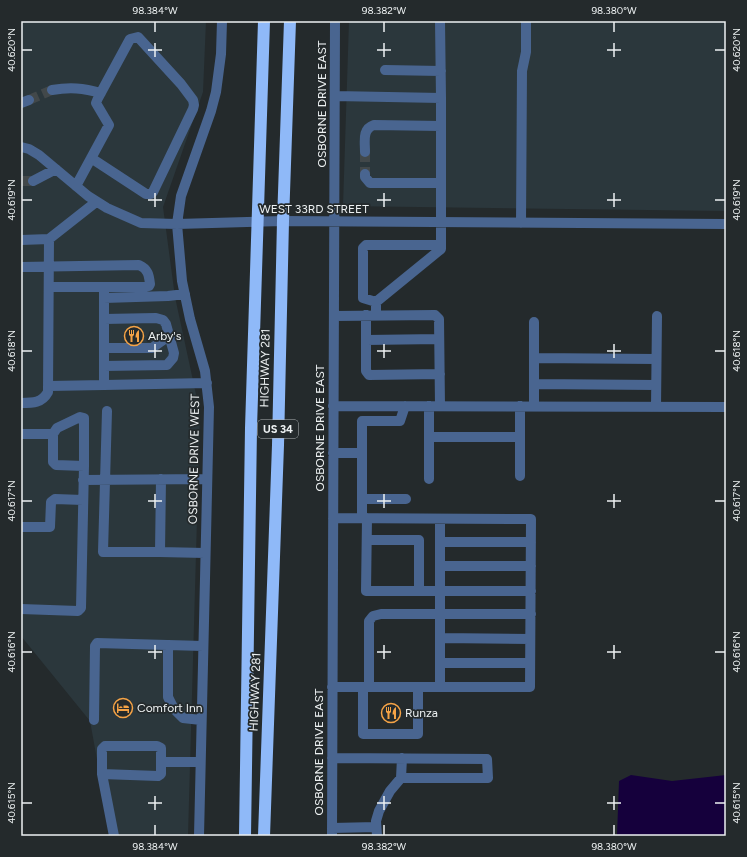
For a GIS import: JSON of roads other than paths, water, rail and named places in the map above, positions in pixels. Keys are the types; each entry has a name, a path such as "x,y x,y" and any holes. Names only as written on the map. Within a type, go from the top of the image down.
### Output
{"highway":[{"name":"HIGHWAY 281","path":"245,836 250,428 264,21"},
{"name":"HIGHWAY 281","path":"264,836 290,21"}],"street":[{"name":"OSBORNE DRIVE WEST","path":"199,836 209,407 205,371 184,294 179,263 176,224 181,196 211,111 216,92 221,54 222,21"},
{"name":"OSBORNE DRIVE EAST","path":"332,832 335,21"},
{"path":"440,21 441,249 376,302 371,316 366,340 366,371 369,375 440,374"},
{"path":"520,222 522,71 526,52 526,21"},
{"path":"76,186 91,158 109,125 96,103 100,93 130,39 138,37 181,84 193,100 194,105 151,194 146,194 91,158"},
{"path":"385,70 441,71"},
{"path":"52,90 64,88 84,88 100,93"},
{"path":"335,96 441,98"},
{"path":"365,152 365,131 368,127 374,125 441,126"},
{"name":"WEST 33RD STREET","path":"21,147 29,149 39,155 96,202 141,223 176,224 283,221 726,224"},
{"path":"33,181 56,169"},
{"path":"366,174 366,177 370,183 441,183"},
{"path":"21,240 49,238 96,202"},
{"path":"21,404 40,401 45,398 48,392 49,238"},
{"path":"376,302 363,298 363,248 366,245 441,245"},
{"path":"21,267 139,265 149,273 149,286 104,293"},
{"path":"49,287 104,293 168,296 184,294"},
{"path":"104,293 104,385"},
{"path":"334,316 435,316 439,319 440,406"},
{"path":"656,316 656,407"},
{"path":"104,319 163,320 166,324 174,353 173,358 167,365 104,366"},
{"path":"534,322 534,406"},
{"path":"104,348 152,348 168,335"},
{"path":"366,340 439,339"},
{"path":"534,358 656,358"},
{"path":"49,386 207,383"},
{"path":"534,384 656,385"},
{"path":"334,406 726,407"},
{"path":"405,406 400,421 362,421 362,499 366,540 366,591 531,592"},
{"path":"429,406 429,479"},
{"path":"520,406 520,476"},
{"path":"107,411 103,552 205,553"},
{"path":"21,609 78,611 81,608 84,466 84,418 80,417 57,428 53,434 53,462 56,465 84,466"},
{"path":"21,434 53,434"},
{"path":"429,437 520,437"},
{"path":"333,453 362,453"},
{"path":"160,552 161,479"},
{"path":"83,480 208,479"},
{"path":"21,527 50,527 51,502 55,499 83,500"},
{"path":"362,499 406,499"},
{"path":"332,687 530,687 531,592 531,519 333,518"},
{"path":"440,519 440,687"},
{"path":"366,540 419,540 419,591"},
{"path":"440,542 531,542"},
{"path":"440,566 531,566"},
{"path":"418,687 418,734 363,734 369,621 373,616 381,614 530,614"},
{"path":"440,638 530,639"},
{"path":"94,720 95,646 97,643 203,646"},
{"path":"168,645 168,697 174,709 183,718 201,720"},
{"path":"440,663 530,663"},
{"path":"102,774 158,776 161,774 161,748 158,746 105,746 102,749 102,774 114,836"},
{"path":"332,758 487,759 488,778 401,778"},
{"path":"332,832 377,831 376,821 379,811 390,790 401,778 402,758"},
{"path":"161,762 200,762"}],"tunnel":[{"path":"29,100 52,90"},
{"path":"365,152 365,174"},
{"path":"21,181 33,181"}],"place":[{"name":"Arby's","path":"134,336"},
{"name":"Comfort Inn","path":"123,708"},
{"name":"Runza","path":"391,713"}]}
